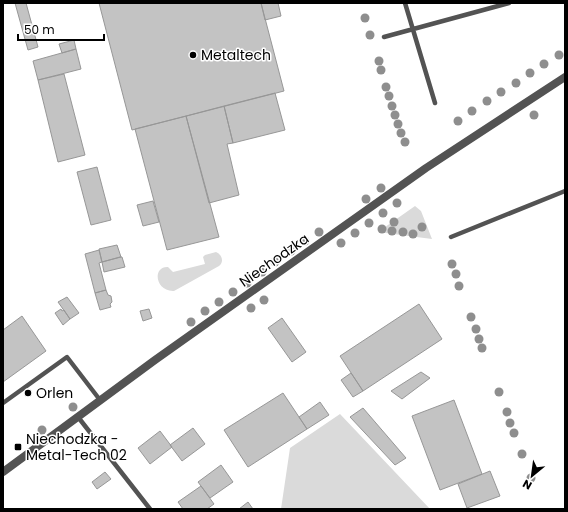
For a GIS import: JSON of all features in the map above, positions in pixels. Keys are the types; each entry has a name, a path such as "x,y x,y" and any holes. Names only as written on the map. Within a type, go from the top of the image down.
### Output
{"street":[{"name":"Niechodzka","path":"3,472 155,360 426,168 565,78"}],"lane":[{"path":"405,3 435,103"},
{"path":"384,37 509,3"},
{"path":"451,237 565,192"},
{"path":"3,403 67,357 100,400"},
{"path":"78,417 150,509"}],"shaded area":[{"path":"415,206 421,211 432,239 378,232"},
{"path":"216,252 222,258 222,262 219,266 174,291 163,288 160,284 158,274 163,268 168,267 173,272 205,264 203,257"},
{"path":"340,414 430,509 281,509 290,448"}],"building":[{"path":"15,3 26,3 38,47 28,50"},
{"name":"Metaltech","path":"99,3 261,3 284,91 132,130"},
{"path":"261,3 278,3 281,16 265,20"},
{"path":"74,40 76,49 62,53 59,44"},
{"path":"76,49 81,69 38,80 33,61"},
{"path":"64,74 85,155 58,162 38,80"},
{"path":"275,93 285,130 233,143 224,106"},
{"path":"224,106 233,143 227,144 239,195 209,203 186,116"},
{"path":"186,116 219,237 167,250 135,129"},
{"path":"97,167 111,220 91,225 77,172"},
{"path":"153,201 159,222 143,226 137,205"},
{"path":"117,245 121,257 102,262 99,249"},
{"path":"99,250 102,262 99,263 106,290 95,293 85,254"},
{"path":"122,257 125,267 104,272 102,262"},
{"path":"106,290 108,295 111,296 111,307 100,310 95,293"},
{"path":"67,297 79,313 70,319 58,302"},
{"path":"419,304 442,339 363,391 340,356"},
{"path":"61,309 62,311 64,310 70,319 63,325 55,313"},
{"path":"149,309 152,318 143,321 140,311"},
{"path":"22,316 46,351 3,382 3,330"},
{"path":"282,318 306,352 292,362 268,328"},
{"path":"421,372 430,378 402,399 391,391"},
{"path":"351,373 363,391 353,397 341,380"},
{"path":"283,393 307,429 248,467 224,430"},
{"path":"454,400 482,474 440,490 412,416"},
{"path":"320,402 329,415 307,429 299,417"},
{"path":"363,408 406,458 395,465 350,417"},
{"path":"193,428 205,444 182,461 170,445"},
{"path":"160,431 172,447 150,464 138,448"},
{"path":"221,465 233,482 210,498 198,482"},
{"path":"490,471 500,496 467,508 458,484"},
{"path":"105,472 111,479 97,489 92,482"},
{"path":"201,486 214,504 207,509 183,509 178,502"},
{"path":"248,502 253,509 239,509"}],"place":[{"name":"Metaltech","path":"193,55"},
{"name":"Orlen","path":"28,393"},
{"name":"Niechodzka - Metal-Tech 02","path":"18,447"}]}
